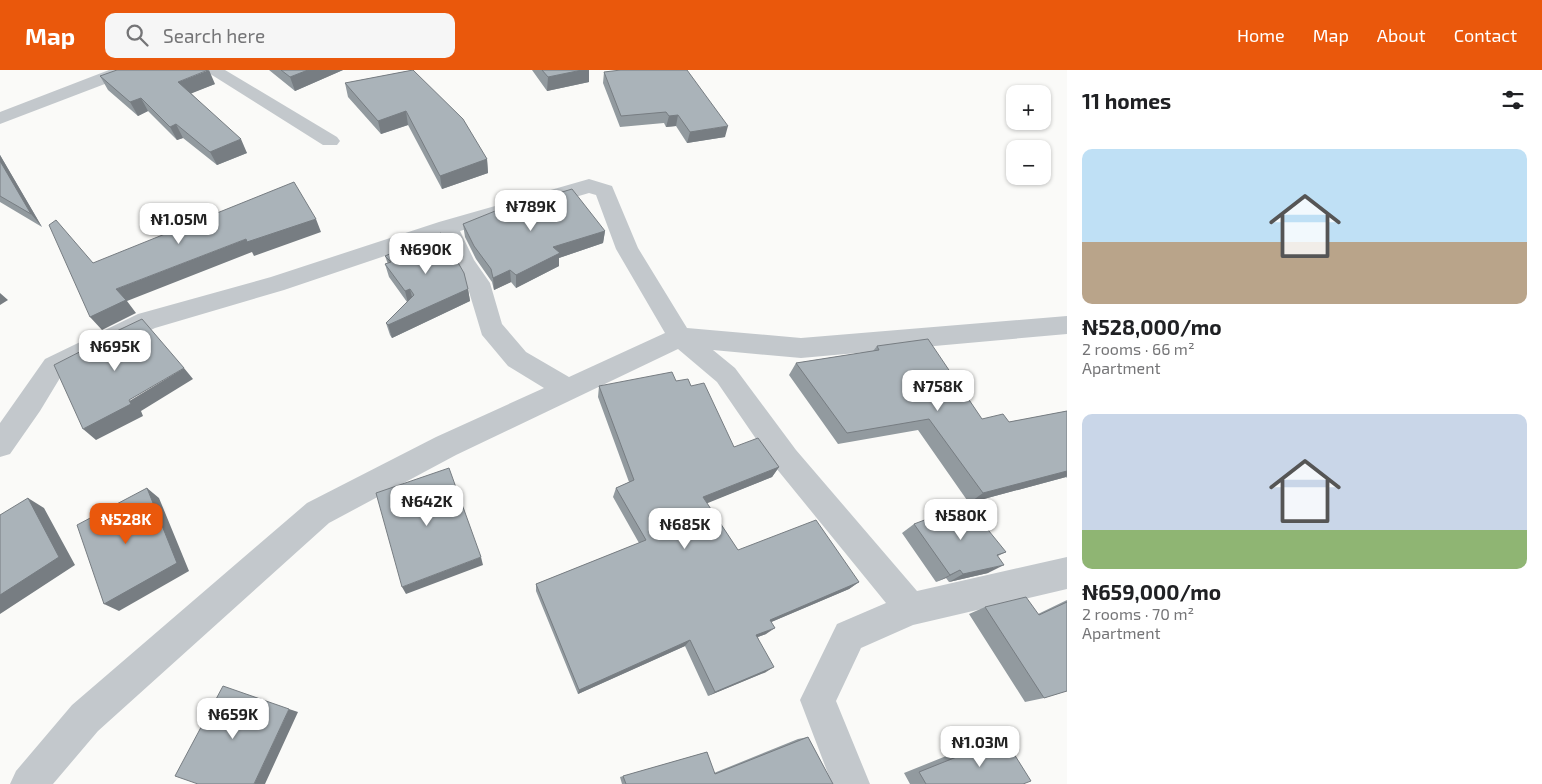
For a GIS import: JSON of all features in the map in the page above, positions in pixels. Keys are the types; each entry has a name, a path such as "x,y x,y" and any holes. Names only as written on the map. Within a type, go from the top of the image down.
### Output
{"street":[{"path":"0,118 125,70"},
{"path":"213,70 330,141"},
{"path":"0,446 31,403 54,366 147,321 276,284 447,227 589,186 605,191 627,249 680,337 726,376 786,459 911,609"},
{"path":"447,227 464,263 478,283 491,328 517,359 568,389"},
{"path":"30,784 85,718 318,513 446,446 680,337 801,348 1067,325"},
{"path":"851,784 818,700 849,636 911,609 1067,573"}],"building":[{"path":"117,70 208,70 178,82 241,139 210,152 176,124 170,127 141,98 130,102 100,76"},
{"path":"281,70 308,70 290,77"},
{"path":"413,70 463,119 487,159 440,176 406,111 378,121 345,83"},
{"path":"542,70 582,70 548,77"},
{"path":"621,70 687,70 728,126 690,132 678,115 669,116 666,112 621,116 604,72"},
{"path":"0,161 31,214 0,196"},
{"path":"294,182 316,219 247,242 246,239 116,289 126,300 90,317 49,225 56,220 93,263"},
{"path":"572,189 605,231 553,247 560,253 516,275 510,270 493,278 491,269 474,246 463,224 510,205 514,204 516,206"},
{"path":"441,233 464,273 468,289 388,325 386,323 414,295 410,289 405,291 385,264 391,262 385,256 418,242 433,253 423,240"},
{"path":"142,319 184,368 129,400 131,404 83,429 54,365 101,341 100,339"},
{"path":"928,339 982,419 1003,414 1009,422 1067,411 1067,471 983,493 929,419 847,433 796,363 879,350 877,346"},
{"path":"672,372 676,381 688,379 691,386 704,383 734,447 758,438 779,467 703,497 738,550 816,520 859,582 770,620 775,628 756,635 774,667 715,692 690,640 579,690 536,584 646,540 616,488 634,480 599,386"},
{"path":"449,468 481,557 402,587 376,493"},
{"path":"147,488 177,563 104,604 77,525"},
{"path":"28,498 59,557 0,595 0,515"},
{"path":"967,504 1006,552 997,555 1004,565 963,574 960,570 950,575 914,524"},
{"path":"1026,597 1039,615 1067,602 1067,691 1044,698 985,607"},
{"path":"223,686 289,709 254,784 198,784 175,776"},
{"path":"808,737 833,784 626,784 623,776 707,752 715,774"},
{"path":"1004,738 1031,781 1023,784 926,784 919,772"}]}
